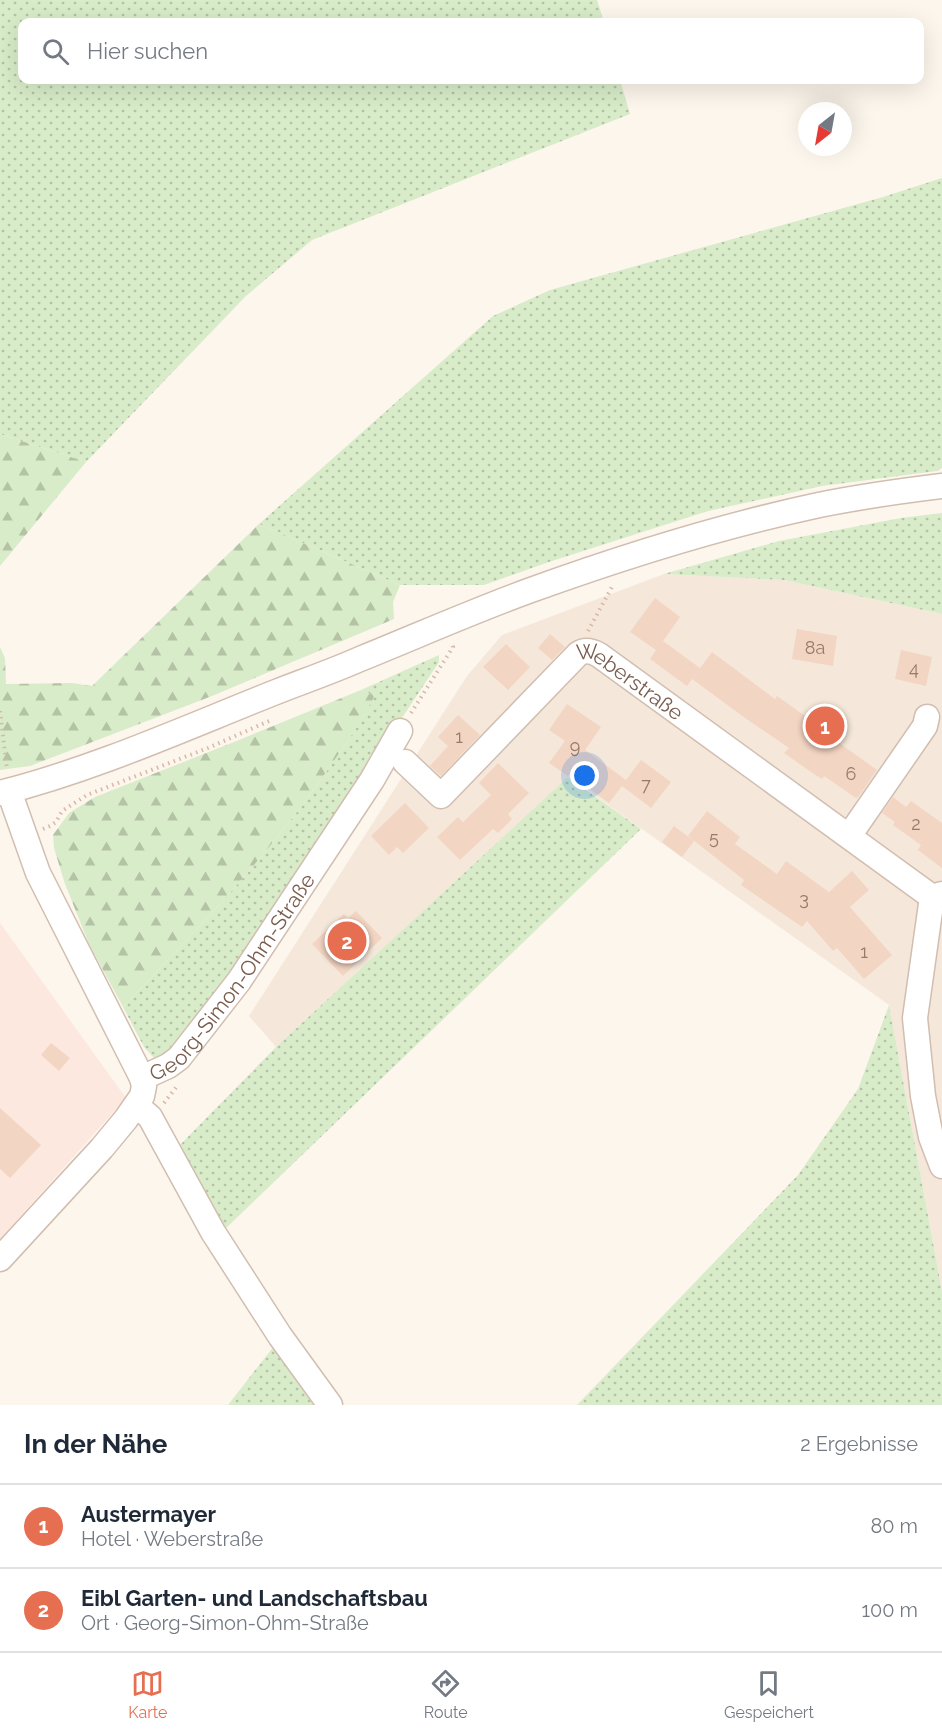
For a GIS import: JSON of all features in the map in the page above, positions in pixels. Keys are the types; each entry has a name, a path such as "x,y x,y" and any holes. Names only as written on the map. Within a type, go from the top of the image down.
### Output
{"street":[{"path":"142,1078 38,873 5,792 148,744 448,622 612,562 717,531 820,505 942,486"},
{"name":"Weberstraße","path":"405,762 441,796 578,654 586,650 599,655 849,836 937,895"},
{"path":"849,836 925,726 927,717"},
{"name":"Georg-Simon-Ohm-Straße","path":"4,1246 102,1148 142,1096 144,1086 142,1078 168,1066 179,1058 232,990 372,780 400,731"},
{"path":"937,895 915,1017 923,1096 931,1137 942,1166"},
{"path":"136,1106 150,1117 213,1232 280,1336 330,1405"}],"path":[{"path":"586,650 586,635 614,584 602,588"},
{"path":"442,647 462,639"},
{"path":"400,731 453,647 452,642"},
{"path":"0,711 5,792"},
{"path":"24,834 50,826 56,822 62,811 87,795 208,748 273,719"}],"shaded area":[{"path":"664,574 784,580 942,614 942,1291 889,1005 569,777 276,1047 249,1016 467,676 502,635"},
{"path":"0,923 126,1098 0,1239"}],"green space":[{"path":"0,0 597,0 603,18 18,18 18,84 621,84 630,114 312,240 246,296 86,462 0,434"},
{"path":"942,178 942,468 937,471 822,486 708,511 484,585 400,585 259,524 493,316 550,290 883,197"},
{"path":"0,434 86,462 0,566"},
{"path":"942,513 942,614 784,580 664,574 779,541 901,518"},
{"path":"259,524 400,585 393,602 394,619 212,696 30,766 0,770 0,647 5,658 6,684 72,683 92,686"},
{"path":"439,655 439,662 237,962 164,1058 155,1059 144,1047 123,1007 232,890 308,798 370,704 374,695 361,690"},
{"path":"361,690 375,695 354,731 308,798 232,890 123,1007 89,944 65,884 54,848 53,835 69,813 95,797"},
{"path":"568,777 641,829 220,1234 173,1152 276,1047"},
{"path":"889,1005 942,1291 942,1405 577,1405 798,1175 858,1089"},
{"path":"281,1337 322,1393 313,1405 228,1405"}],"building":[{"path":"655,598 680,617 663,641 700,668 687,686 650,659 656,650 630,632"},
{"path":"797,629 837,636 833,666 792,659"},
{"path":"550,634 565,647 552,660 538,648"},
{"path":"506,644 530,667 508,690 483,667"},
{"path":"901,650 932,657 926,686 895,679"},
{"path":"712,652 775,699 777,696 808,718 816,706 844,727 835,740 877,770 859,796 856,798 824,776 822,779 811,772 784,753 789,748 692,679"},
{"path":"567,704 601,727 585,750 626,780 641,760 671,782 651,808 622,786 609,803 569,774 568,776 549,763 565,741 549,730"},
{"path":"458,715 480,735 441,776 430,766 448,746 438,737"},
{"path":"498,763 529,793 508,814 512,819 498,833 493,829 460,860 437,837 458,817 463,822 491,795 479,783"},
{"path":"893,797 906,807 911,801 942,823 942,868 918,850 921,845 893,825 895,822 882,813"},
{"path":"405,803 429,828 403,853 397,847 389,855 371,836"},
{"path":"707,811 740,837 735,844 777,874 786,861 829,892 852,871 869,890 850,907 892,955 864,979 837,948 833,951 807,921 802,927 741,885 744,880 688,836"},
{"path":"674,826 694,841 682,857 662,842"},
{"path":"356,911 382,938 343,976 312,944 344,914 348,918"},
{"path":"51,1043 70,1058 59,1071 41,1055"},
{"path":"0,1108 41,1145 10,1178 0,1169"}],"place":[{"name":"Austermayer","path":"825,726"},
{"name":"Eibl Garten- und Landschaftsbau","path":"347,941"}]}
